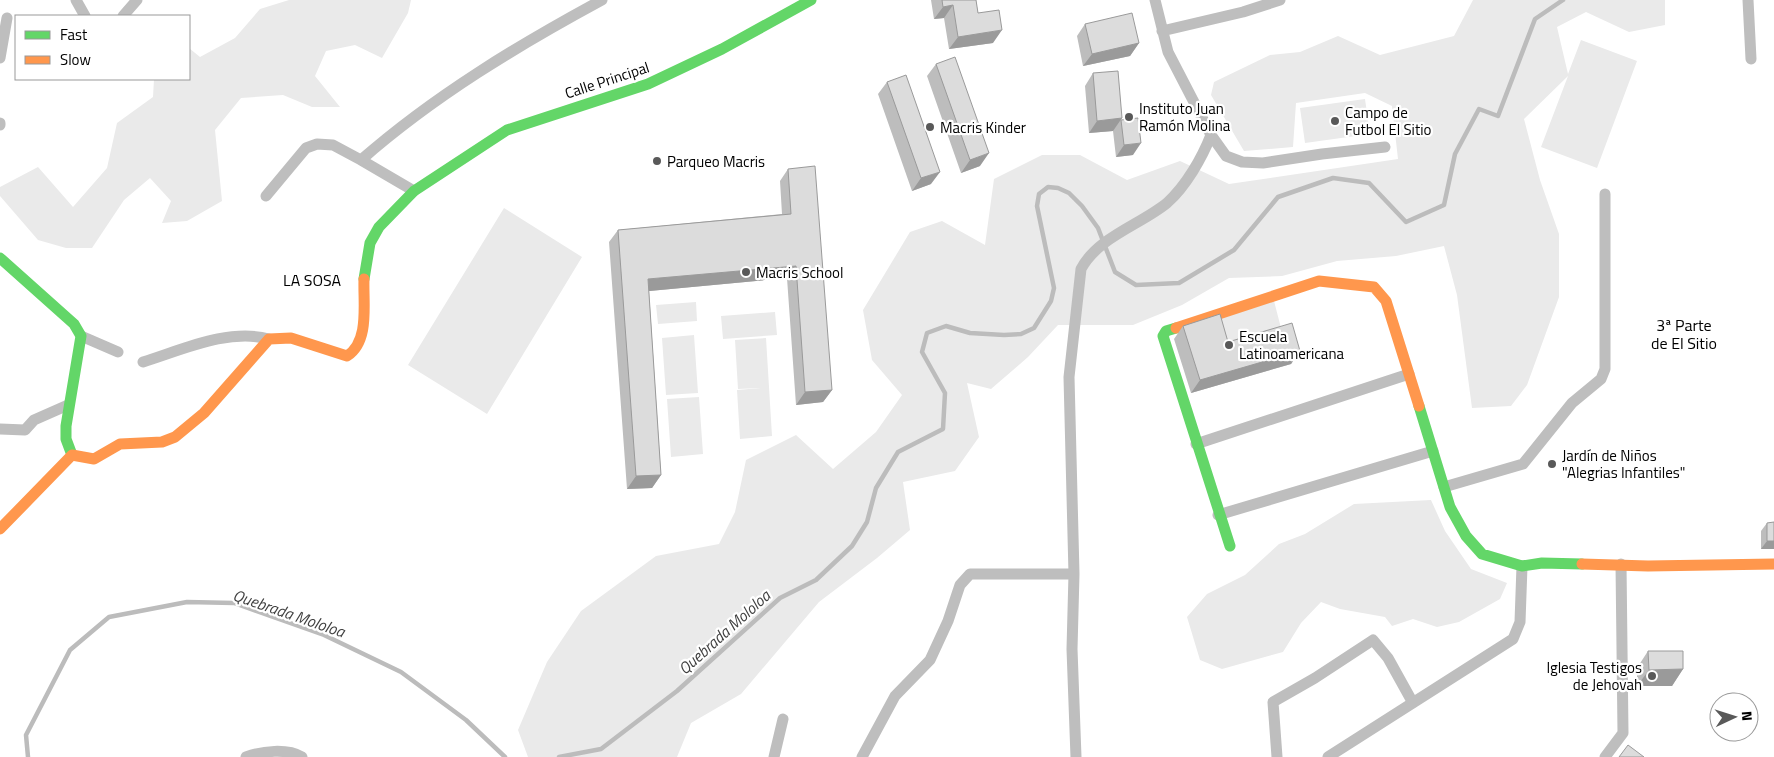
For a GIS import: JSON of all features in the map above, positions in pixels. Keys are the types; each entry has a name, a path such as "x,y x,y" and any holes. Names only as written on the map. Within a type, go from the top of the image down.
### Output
{"street":[{"path":"76,0 84,15"},
{"path":"124,15 137,0"},
{"path":"361,160 451,90 544,31 602,0"},
{"name":"Calle Principal","path":"269,339 291,338 347,356 356,350 362,338 366,267 370,243 379,227 414,190 507,130 648,84 722,49 811,0"},
{"path":"1155,0 1168,52 1211,135 1226,156 1242,162 1264,164 1322,154 1385,147"},
{"path":"1162,30 1243,12 1280,0"},
{"path":"1748,0 1751,59"},
{"path":"0,58 8,18"},
{"path":"1076,757 1072,649 1074,574 1069,377 1081,269 1086,260 1100,248 1167,202 1205,151 1211,135"},
{"path":"266,196 306,148 317,144 333,145 414,190"},
{"path":"1444,486 1523,464 1572,403 1601,380 1605,369 1605,194"},
{"path":"0,258 74,324 81,336 80,354 68,405 66,440 72,456"},
{"path":"1230,546 1218,515 1163,336 1166,331 1319,281 1374,287 1386,301 1450,507 1466,536 1482,554 1522,566 1542,563 1648,566 1774,564"},
{"path":"72,456 91,461 103,456 117,445 138,441 162,442 187,428 214,402 269,339 254,335 236,336 144,362"},
{"path":"81,336 118,352"},
{"path":"1196,444 1409,374"},
{"path":"0,429 25,430 34,420 68,405"},
{"path":"1218,515 1433,451"},
{"path":"0,529 72,456"},
{"path":"1605,757 1624,734 1621,564"},
{"path":"1328,757 1513,639 1520,622 1522,566"},
{"path":"862,757 896,696 930,660 948,621 960,585 970,574 1074,574"},
{"path":"1277,757 1273,702 1315,678 1373,640 1388,658 1414,703"},
{"path":"774,757 783,719"},
{"path":"246,757 256,754 284,752 297,754 302,757"}],"shaded area":[{"path":"289,0 411,0 408,13 382,58 355,45 326,51 315,76 340,107 312,107 283,95 241,98 215,130 222,201 187,221 162,223 171,201 150,178 124,200 92,248 66,248 38,240 0,196 0,187 38,167 73,207 107,168 117,123 153,97 154,80 190,80 190,49 200,57 235,38 260,9"},
{"path":"1473,0 1665,0 1665,25 1629,32 1586,12 1557,27 1568,74 1581,40 1637,61 1597,168 1541,147 1568,76 1524,119 1540,180 1559,234 1559,297 1527,385 1511,406 1472,408 1457,295 1444,246 1396,256 1337,261 1282,276 1229,278 1182,305 1133,325 1058,325 1028,357 991,389 967,383 979,437 955,471 903,482 910,530 819,602 741,694 691,723 677,757 528,757 518,730 547,662 581,611 656,556 719,544 735,512 746,460 796,435 833,469 876,432 902,395 872,360 863,310 910,232 942,221 985,245 994,179 1042,155 1080,155 1127,180 1180,161 1229,184 1398,159 1392,106 1365,93 1296,103 1293,147 1244,151 1211,95 1214,82 1270,55 1300,52 1338,36 1380,55 1454,36"},
{"name":"Campo de Futbol El Sitio","path":"1365,99 1370,134 1305,143 1300,108"},
{"path":"504,208 582,257 487,414 408,365"},
{"path":"1274,301 1281,328 1221,345 1214,319"},
{"path":"696,302 697,321 658,324 656,305"},
{"path":"775,312 777,335 723,339 721,316"},
{"path":"694,335 698,393 666,395 662,338"},
{"path":"766,338 772,436 740,439 737,390 761,388 738,389 735,340"},
{"path":"699,397 703,454 671,457 667,399"},
{"path":"1431,500 1445,531 1471,569 1507,583 1500,599 1459,622 1437,627 1413,619 1392,626 1385,617 1340,609 1321,602 1301,623 1283,652 1222,669 1200,660 1187,617 1207,594 1245,575 1279,544 1305,534 1354,504"}],"building":[{"path":"942,0 976,0 978,13 999,10 1002,30 958,37 953,5 943,7"},
{"path":"1132,13 1139,43 1092,54 1085,24"},
{"path":"955,57 989,153 970,160 936,64"},
{"path":"1118,71 1122,118 1097,121 1093,73"},
{"path":"906,75 940,172 921,178 887,82"},
{"path":"1138,118 1141,143 1124,145 1121,120"},
{"path":"815,166 832,390 805,392 796,266 648,279 661,475 636,476 618,230 791,214 788,169"},
{"path":"1220,314 1228,342 1292,323 1300,351 1200,380 1183,326"},
{"path":"1774,522 1774,541 1767,541 1767,523"},
{"path":"1648,651 1683,651 1683,669 1649,670"},
{"path":"1628,745 1644,757 1619,757"}],"waterway":[{"name":"Quebrada Mololoa","path":"559,757 601,749 677,691 780,598 816,580 852,546 867,522 876,488 898,452 943,429 945,393 922,352 927,333 946,326 970,333 1021,334 1034,328 1051,301 1054,288 1037,206 1039,194 1048,187 1058,188 1069,193 1082,206 1098,228 1115,272 1136,285 1179,283 1234,250 1278,197 1333,178 1369,183 1406,222 1444,205 1455,154 1479,109 1498,116 1535,19 1563,0"},
{"name":"Quebrada Mololoa","path":"28,757 26,735 70,650 109,617 187,602 234,603 324,635 401,672 466,720 505,757"}],"traffic: fast":[{"path":"364,279 370,243 379,227 414,191 507,130 648,84 722,49 811,0"},
{"path":"0,258 74,324 81,336 66,426 66,439 72,455"},
{"path":"1176,328 1166,331 1163,336 1230,546"},
{"path":"1419,406 1450,507 1466,536 1482,554 1522,566 1542,563 1582,564"}],"traffic: slow":[{"path":"72,455 94,459 120,444 162,442 175,437 204,413 269,339 291,338 347,356 354,349 362,332 364,321 364,279"},
{"path":"1176,328 1319,281 1374,287 1386,301 1419,406"},
{"path":"0,529 72,455"},
{"path":"1582,564 1648,566 1774,564"}],"place":[{"name":"Instituto Juan Ramón Molina","path":"1129,117"},
{"name":"Campo de Futbol El Sitio","path":"1335,121"},
{"name":"Macris Kinder","path":"930,127"},
{"name":"Parqueo Macris","path":"657,161"},
{"name":"Macris School","path":"746,272"},
{"name":"Escuela Latinoamericana","path":"1229,345"},
{"name":"Jardín de Niños \"Alegrias Infantiles\"","path":"1552,464"},
{"name":"Iglesia Testigos de Jehovah","path":"1652,676"}],"district":[{"name":"LA SOSA","path":"312,280"},
{"name":"3ª Parte de El Sitio","path":"1684,334"}]}
